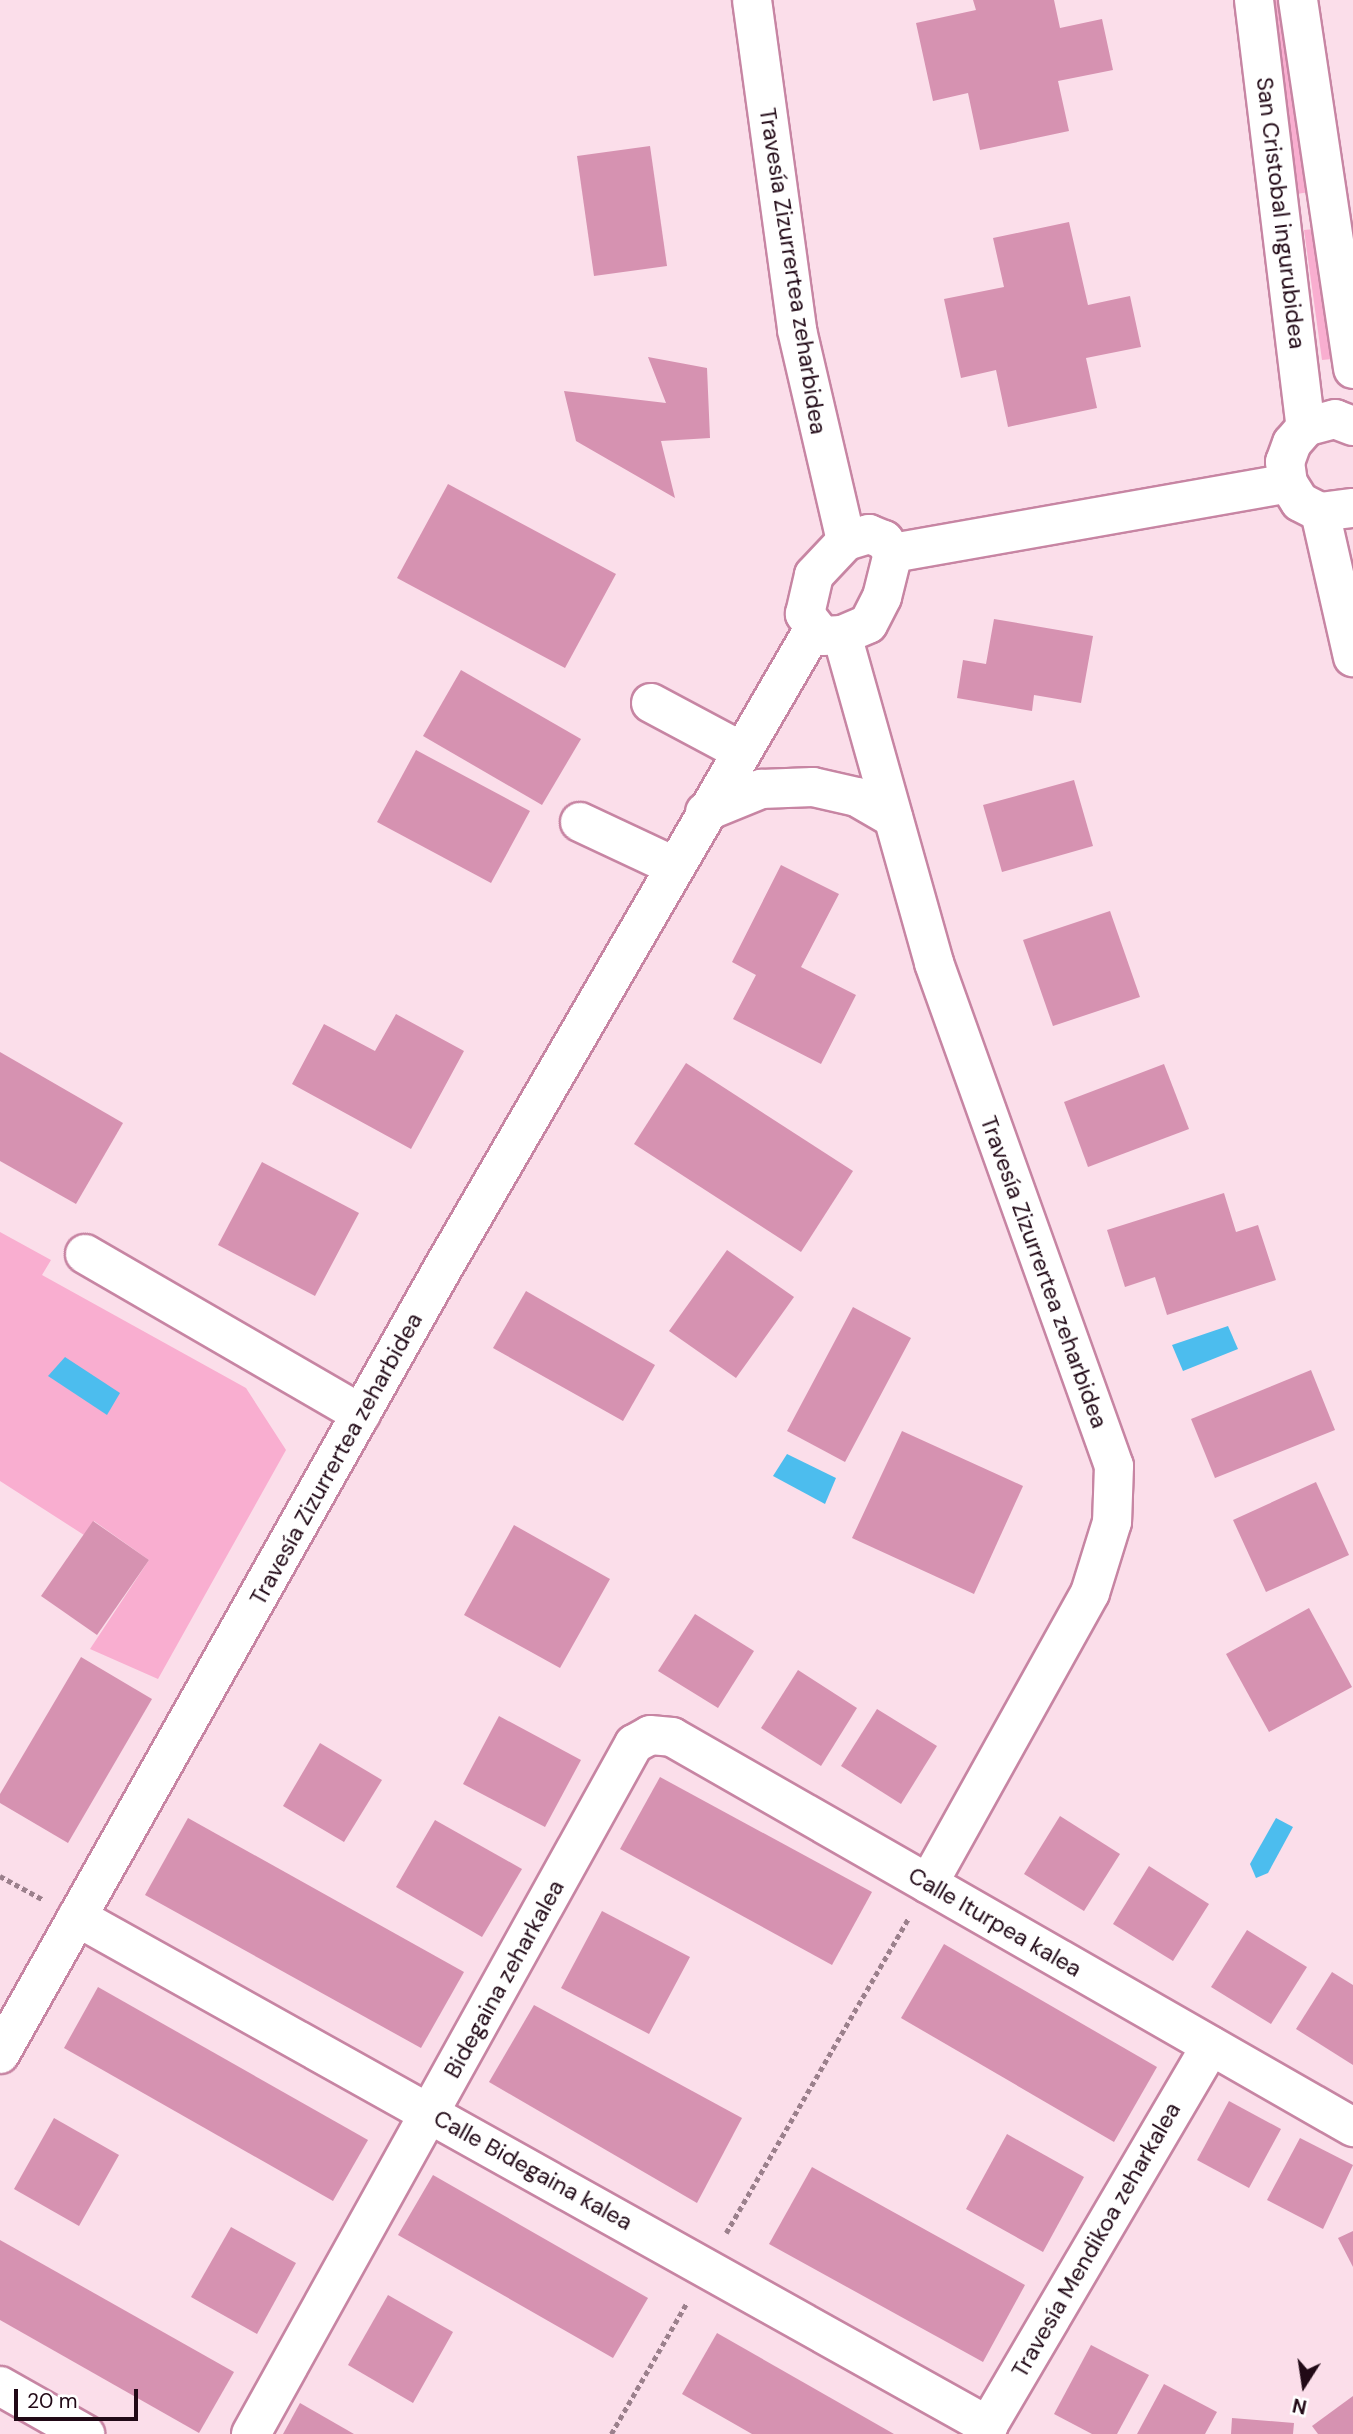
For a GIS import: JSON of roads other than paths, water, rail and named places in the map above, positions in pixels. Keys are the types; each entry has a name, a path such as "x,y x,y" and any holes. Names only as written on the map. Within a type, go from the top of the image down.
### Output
{"street":[{"name":"Travesía Zizurrertea zeharbidea","path":"752,0 797,330 846,541"},
{"name":"San Cristobal ingurubidea","path":"1254,0 1306,427"},
{"name":"San Cristobal ingurubidea","path":"1298,0 1353,369"},
{"path":"1353,426 1335,419 1306,427 1292,443 1285,462 1288,484 1300,502 1336,510 1353,657"},
{"path":"893,554 1288,484"},
{"path":"869,534 884,540 893,554 889,580 867,624 827,632 805,598 826,557 846,541 869,534"},
{"name":"Travesía Zizurrertea zeharbidea","path":"0,2054 361,1413 674,866 741,751 827,632"},
{"name":"Travesía Zizurrertea zeharbidea","path":"827,632 893,818 934,963 1114,1466 1112,1522 1090,1592 921,1895"},
{"path":"651,703 741,751"},
{"path":"705,813 761,789 813,788 857,797 893,818"},
{"path":"580,822 674,866"},
{"path":"85,1254 361,1413"},
{"name":"Calle Iturpea kalea","path":"634,1744 650,1735 671,1737 921,1895 1211,2046 1353,2127"},
{"name":"Bidegaina zeharkalea","path":"251,2434 634,1744"},
{"name":"Calle Bidegaina kalea","path":"77,1917 985,2430"},
{"name":"Travesía Mendikoa zeharkalea","path":"985,2430 1211,2046"},
{"path":"0,2386 85,2434"}],"water":[{"path":"1228,1326 1238,1349 1183,1371 1172,1345"},
{"path":"65,1357 120,1393 107,1415 48,1376"},
{"path":"787,1454 836,1478 825,1504 773,1476"},
{"path":"1276,1818 1293,1827 1268,1873 1256,1878 1250,1864"}]}
